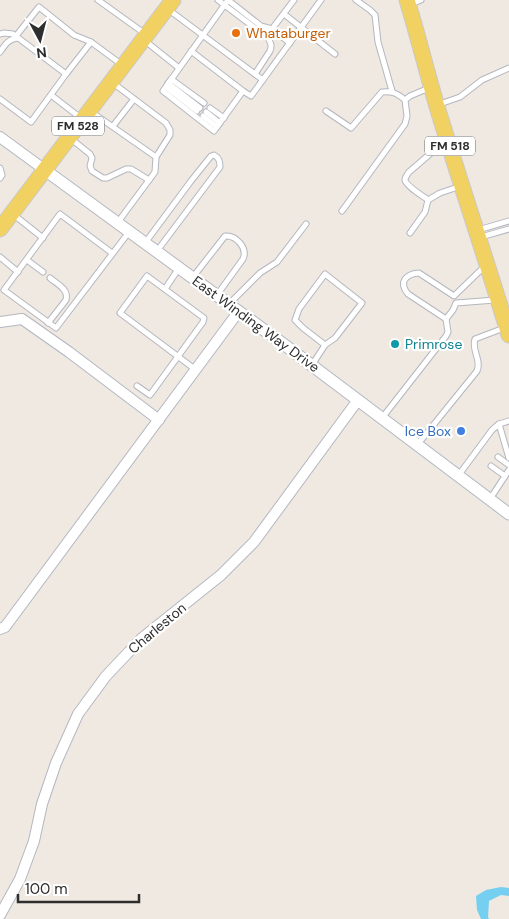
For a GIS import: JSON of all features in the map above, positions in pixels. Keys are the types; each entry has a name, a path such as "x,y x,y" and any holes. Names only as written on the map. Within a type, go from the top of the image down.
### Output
{"main road":[{"name":"FM 518","path":"412,2 437,105 508,331"},
{"name":"FM 528","path":"0,229 170,4"}],"street":[{"name":"East Winding Way Drive","path":"0,137 229,304 509,514"},
{"path":"0,629 5,627 239,312"},
{"path":"0,322 22,320 159,420"},
{"name":"Charleston","path":"0,915 20,878 31,851 42,804 56,764 78,714 106,676 140,639 221,575 254,542 358,400"}],"lane":[{"path":"98,0 145,37 179,68"},
{"path":"218,0 227,3 261,26 272,29 290,43"},
{"path":"272,29 294,0"},
{"path":"191,51 251,96 321,0"},
{"path":"356,0 375,15 378,42 392,91"},
{"path":"227,3 163,91 214,131 243,91"},
{"path":"227,3 271,42 270,51 254,74"},
{"path":"170,4 203,35 263,80"},
{"path":"0,52 12,38 17,37 39,7 74,35 92,42 123,66"},
{"path":"284,14 335,54"},
{"path":"0,34 9,33 17,37 66,74"},
{"path":"0,98 31,122 92,42"},
{"path":"437,105 460,97 482,80 509,68"},
{"path":"111,82 166,122 170,135 156,157 155,172 117,223"},
{"path":"168,83 200,107 168,83"},
{"path":"405,100 432,87"},
{"path":"326,111 351,128 382,92 392,91 405,100 407,116 405,124 342,211"},
{"path":"51,95 86,115 113,126 156,157"},
{"path":"113,126 134,99"},
{"path":"219,125 206,112 224,118"},
{"path":"69,138 90,154 92,158 90,166 92,171 103,178 126,169 131,169 149,180"},
{"path":"428,200 408,185 405,181 406,177 422,160 448,139"},
{"path":"145,243 211,156 217,157 220,167 157,252"},
{"path":"0,168 2,175 0,178"},
{"path":"410,233 425,212 428,200 440,193 462,185"},
{"path":"12,214 43,238"},
{"path":"112,253 60,214 4,290 56,328 129,232"},
{"path":"477,234 509,221"},
{"path":"229,304 260,273 277,262 306,224"},
{"path":"477,234 509,229"},
{"path":"193,278 225,236 230,236 241,244 245,254 216,295"},
{"path":"0,256 18,272"},
{"path":"26,260 43,272"},
{"path":"454,296 488,264"},
{"path":"165,289 179,268"},
{"path":"382,418 446,336 448,332 446,319 456,302 454,296 419,273 408,276 404,281 405,291 446,319"},
{"path":"311,365 362,303 325,274 299,310 295,320 325,346"},
{"path":"137,386 150,395 178,356 203,322 204,318 147,276 120,313 178,356 196,370"},
{"path":"48,323 67,296 63,288 50,278"},
{"path":"456,302 498,300"},
{"path":"417,446 477,371 479,366 473,345 475,339 508,331"},
{"path":"458,476 484,446 492,430 499,424 509,421"},
{"path":"499,424 509,458"},
{"path":"498,457 509,465"},
{"path":"491,466 505,476"},
{"path":"490,500 509,470"}],"water":[{"path":"501,887 509,888 509,896 501,895 489,901 488,918 490,919 481,919 477,910 476,896 486,890"}],"place":[{"name":"Whataburger","path":"236,33"},
{"name":"Primrose","path":"395,344"},
{"name":"Ice Box","path":"461,431"}]}
